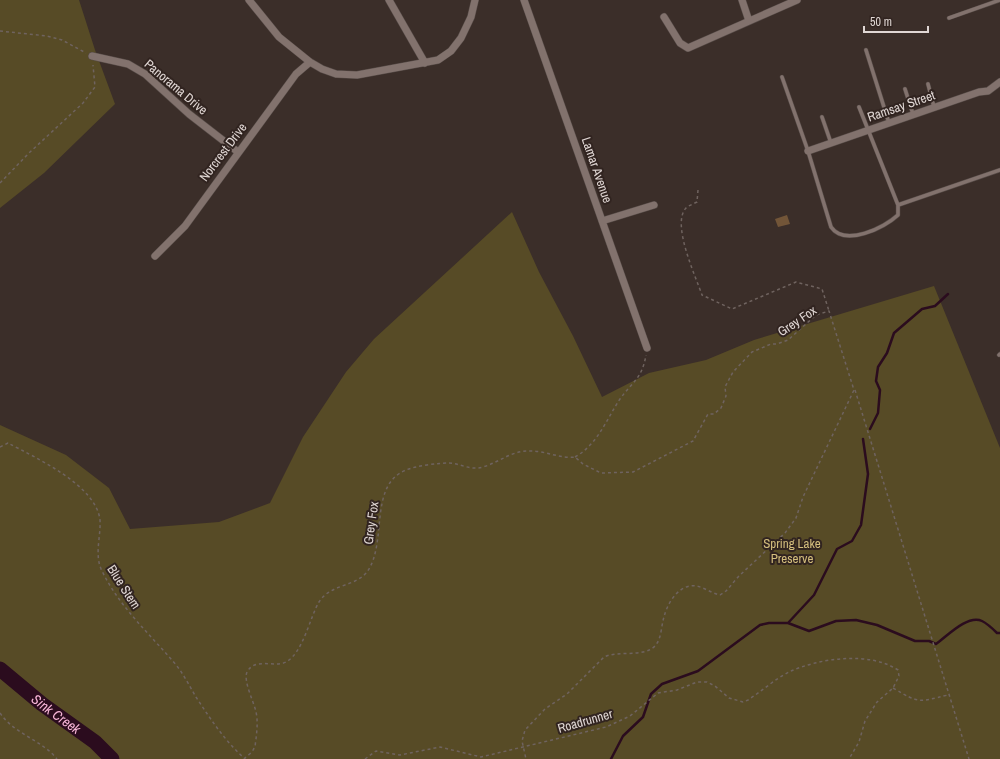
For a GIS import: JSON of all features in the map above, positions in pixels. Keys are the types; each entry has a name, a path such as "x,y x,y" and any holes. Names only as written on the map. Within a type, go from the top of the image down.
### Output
{"street":[{"path":"249,0 279,37 310,62 322,69 336,74 357,75 425,64 438,60 450,51 461,38 471,17 475,0"},
{"path":"388,0 425,64"},
{"name":"Lamar Avenue","path":"524,0 647,348"},
{"path":"742,0 750,21"},
{"path":"664,17 680,43 688,48 797,0"},
{"name":"Panorama Drive","path":"92,56 128,64 145,74 189,114 238,152"},
{"name":"Norcrest Drive","path":"155,256 185,226 296,74 310,62"},
{"name":"Ramsay Street","path":"808,150 979,92 985,86 997,84"},
{"path":"602,220 654,205"}],"lane":[{"path":"949,18 1000,0"},
{"path":"866,50 889,123"},
{"path":"782,77 808,150 831,227 837,234 843,236 874,231 889,224 898,215 898,205 859,107"},
{"path":"928,84 934,107"},
{"path":"905,89 913,114"},
{"path":"822,117 831,143"},
{"path":"898,205 1000,170"}],"path":[{"path":"0,31 47,36 62,40 92,56 95,87 83,103 28,153 0,183"},
{"path":"698,190 696,202 686,209 682,216 681,231 702,295 732,309 796,282 822,289 829,311"},
{"name":"Grey Fox","path":"244,759 254,748 257,728 256,712 246,679 247,672 253,665 259,663 275,665 286,662 293,655 308,631 318,603 324,595 335,588 357,580 365,574 371,566 377,548 383,496 393,477 406,469 448,463 470,468 483,468 508,455 529,450 569,458 576,457 583,464 601,473 633,472 693,441 708,414 714,414 721,408 726,396 725,387 733,372 752,352 771,344 777,344 788,340 816,315 829,311 948,695 970,759"},
{"path":"576,457 583,452 598,436 620,399 637,380 644,365 647,348"},
{"path":"526,759 522,741 525,730 545,709 567,694 604,657 611,654 640,652 654,647 660,638 664,616 679,590 691,586 700,587 720,595 785,533 796,518 803,497 854,390"},
{"name":"Blue Stem","path":"0,446 8,442 71,480 91,498 99,513 100,525 97,556 101,570 111,588 142,628 178,667 214,725 228,743 244,759"},
{"name":"Roadrunner","path":"364,759 376,751 400,755 440,747 480,757 606,727 630,716 658,693 676,690 697,682 707,682 715,686 729,698 743,702 788,673 812,663 845,658 858,658 890,664 898,670 899,676 893,688"},
{"path":"849,759 859,742 865,721 877,702 893,688 914,701 924,701 948,695"},
{"path":"0,713 17,731 52,753 57,759"}],"green space":[{"path":"0,0 79,0 95,50 115,104 44,173 0,208"},
{"name":"Spring Lake Preserve","path":"512,212 539,272 573,336 602,397 649,373 706,360 754,340 934,286 1000,448 1000,759 0,759 0,425 66,455 109,488 130,529 219,522 270,503 303,437 346,372 374,339"}],"building":[{"path":"787,215 790,224 778,227 775,219"}],"waterway":[{"path":"870,429 878,413 880,390 876,381 878,367 887,353 894,333 922,309 935,306 948,294"},
{"path":"788,623 814,595 837,549 852,541 861,525 868,474 863,439"},
{"path":"611,759 623,736 643,717 651,694 662,684 698,671 760,625 769,623 788,623 809,631 836,621 856,620 877,625 915,641 929,641 936,644 958,627 970,621 982,621 997,633 1000,633"},
{"name":"Sink Creek","path":"0,669 42,704 95,742 112,759"}]}
